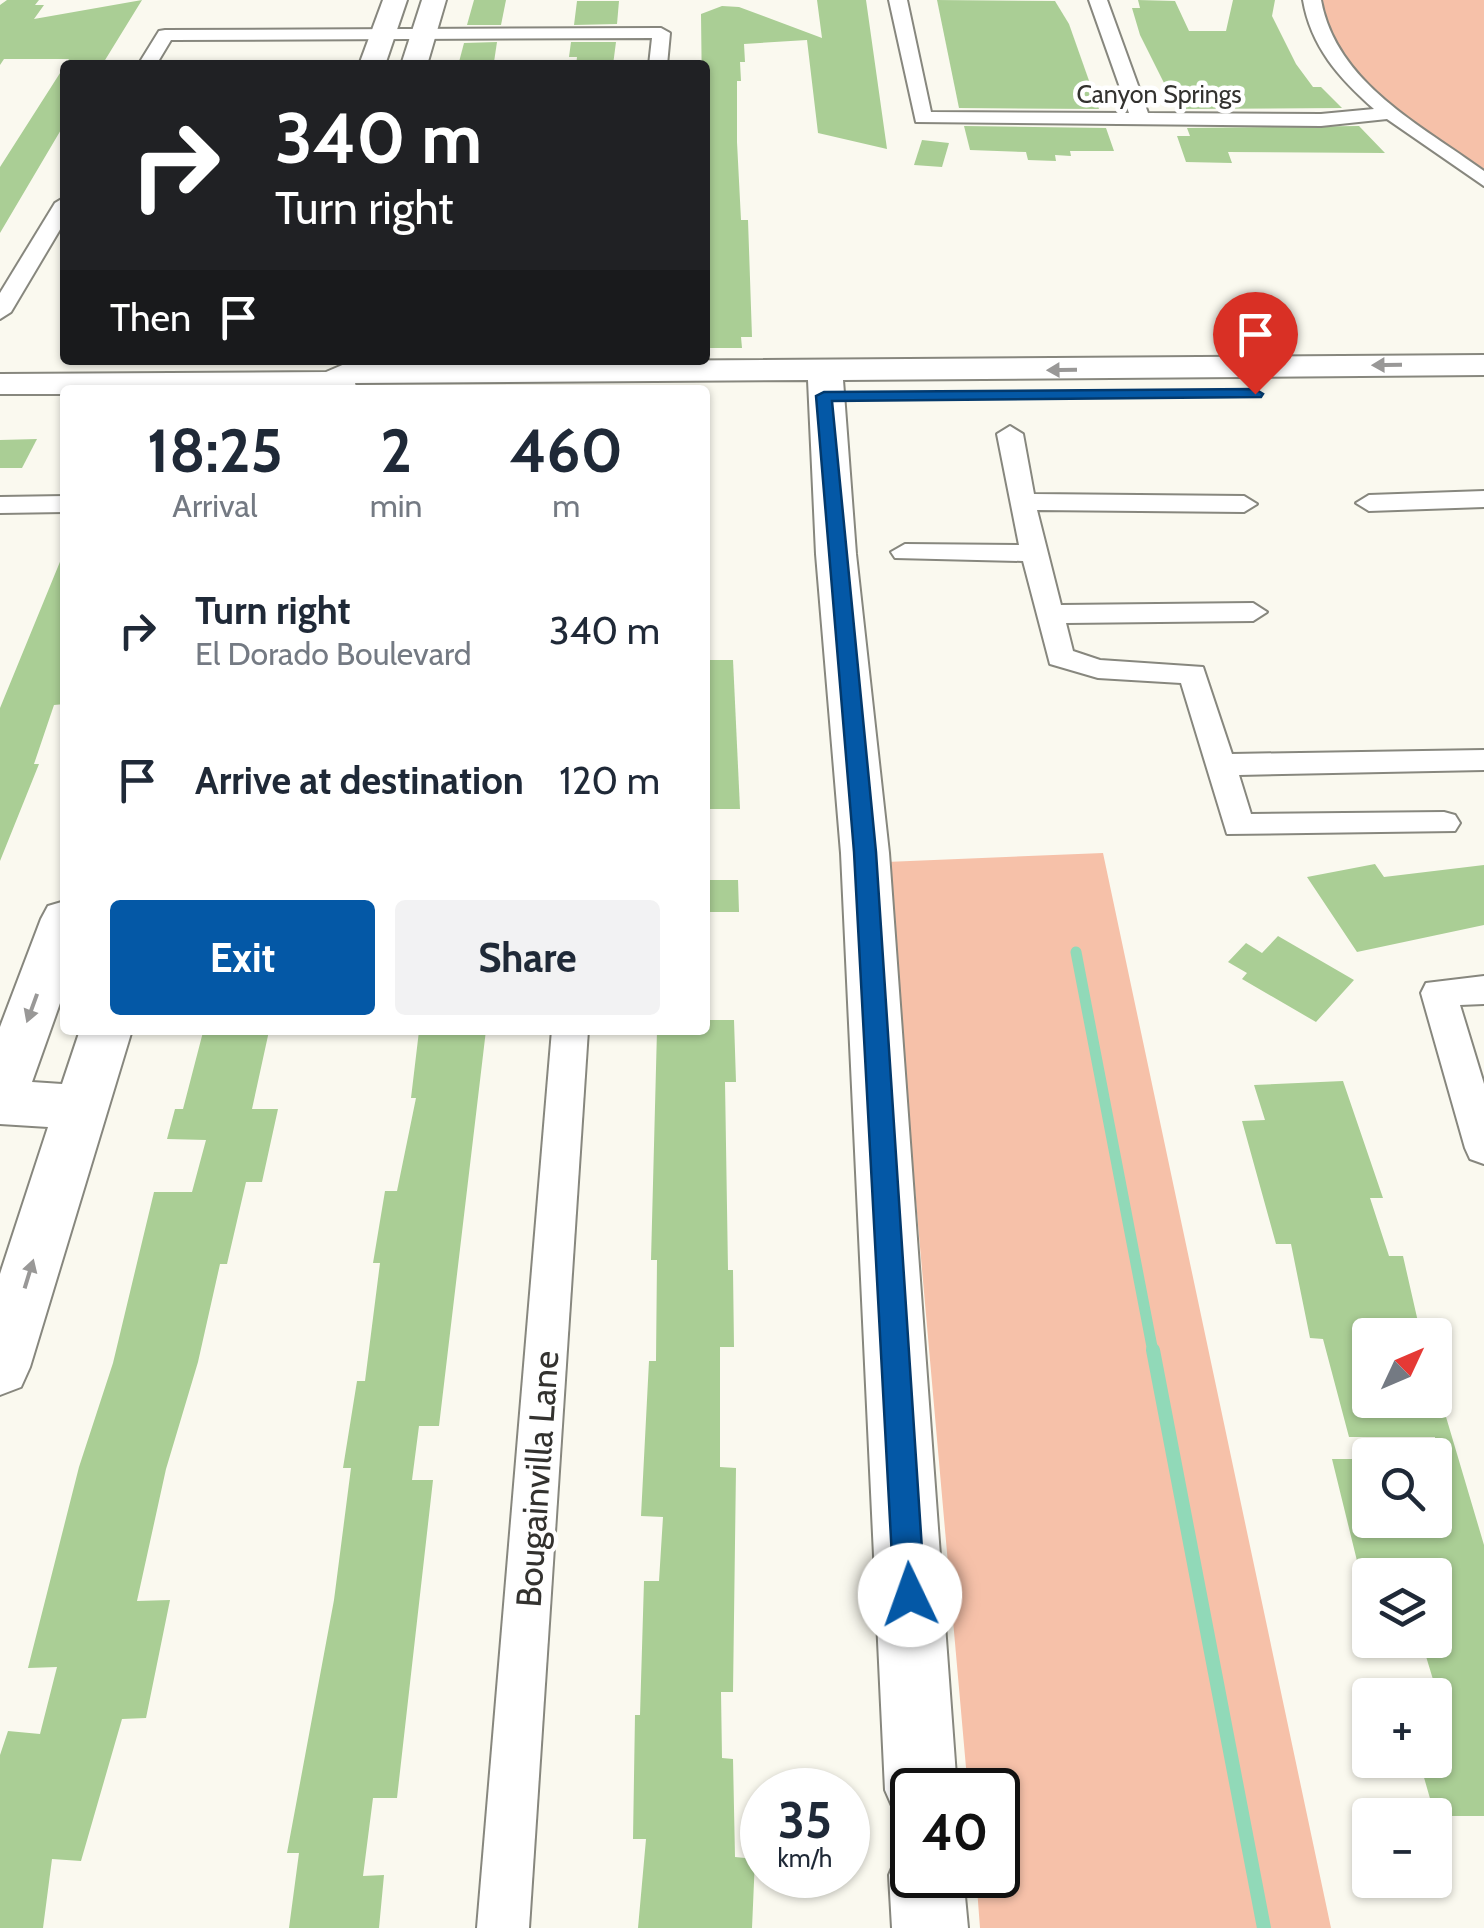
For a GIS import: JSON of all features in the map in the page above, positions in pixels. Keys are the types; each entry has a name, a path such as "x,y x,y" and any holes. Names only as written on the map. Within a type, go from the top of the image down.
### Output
{"main road":[{"path":"374,60 395,0"},
{"path":"415,60 434,0"},
{"path":"710,396 824,385 1484,365"},
{"path":"0,384 255,378 327,381 348,374 636,366 824,385 1484,396"},
{"path":"824,385 865,852 921,1768"},
{"path":"60,933 0,1100 82,1107"},
{"path":"0,1367 104,1035"},
{"path":"928,1898 930,1928"}],"street":[{"name":"Canyon Springs","path":"898,0 924,118 1322,120 1393,113"},
{"path":"1098,0 1140,118"},
{"path":"1312,0 1320,36 1365,91 1484,180"},
{"path":"150,60 165,34 660,34 658,60"},
{"path":"0,312 60,211"},
{"path":"1010,434 1022,502 1060,657 1098,669 1193,674 1238,826 1444,823"},
{"path":"1369,502 1484,499"},
{"path":"1022,502 1244,504"},
{"path":"0,505 60,504"},
{"path":"905,552 1034,552"},
{"path":"1049,614 1253,612"},
{"path":"1220,765 1484,760"},
{"path":"1484,990 1439,993 1484,1148"},
{"name":"Bougainvilla Lane","path":"503,1928 570,1035"}],"shaded area":[{"path":"1323,0 1484,0 1484,169 1409,119 1360,78 1328,29"},
{"path":"1103,853 1331,1928 980,1928 978,1898 1020,1898 1020,1768 966,1768 886,862"}],"building":[{"path":"7,0 39,0 35,5 44,5 34,19 142,0 105,60 4,59 0,65 0,5"},
{"path":"474,0 506,0 501,25 467,25"},
{"path":"817,0 866,0 887,149 818,133 807,40 744,44 745,62 740,62 741,81 737,81 737,142 741,220 748,220 752,337 741,337 742,348 710,348 710,60 702,60 701,14 722,6 739,7 822,38"},
{"path":"937,0 1055,1 1069,24 1099,109 959,108"},
{"path":"1138,0 1175,1 1189,31 1226,31 1233,0 1275,0 1272,16 1296,64 1313,87 1321,87 1342,108 1177,109 1140,35 1132,8 1140,8"},
{"path":"577,1 619,1 617,24 574,25"},
{"path":"497,42 494,60 460,60 464,43"},
{"path":"571,42 616,42 614,60 569,57"},
{"path":"60,73 60,131 0,233 0,167"},
{"path":"964,126 1106,128 1114,151 1070,151 1071,156 1055,155 1056,161 1028,160 1026,152 970,150"},
{"path":"1359,126 1385,153 1228,152 1232,163 1186,162 1177,136 1190,136 1187,128"},
{"path":"922,140 949,143 942,167 914,165"},
{"path":"37,439 22,468 0,468 0,440"},
{"path":"60,562 60,704 54,705 34,764 39,764 0,861 0,708"},
{"path":"710,660 733,660 740,809 710,809"},
{"path":"1375,864 1384,877 1484,865 1484,925 1357,952 1307,877"},
{"path":"710,880 738,880 739,912 710,912"},
{"path":"1278,936 1354,980 1316,1022 1242,979 1247,973 1228,962 1246,943 1262,953"},
{"path":"710,1020 734,1020 736,1082 725,1082 728,1270 733,1270 734,1347 720,1347 720,1467 736,1468 733,1692 721,1692 722,1758 733,1759 735,1857 740,1858 740,1898 753,1898 752,1928 638,1928 646,1839 633,1839 635,1715 640,1715 644,1581 659,1581 663,1517 641,1516 649,1361 656,1361 657,1260 651,1260 657,1035 710,1035"},
{"path":"202,1035 268,1035 252,1109 278,1109 262,1182 246,1182 227,1264 220,1264 198,1362 166,1469 137,1601 170,1600 146,1718 122,1719 81,1861 52,1859 43,1928 0,1928 0,1755 8,1731 40,1734 57,1667 28,1668 79,1467 113,1363 154,1192 192,1192 206,1140 167,1139 175,1109 183,1109"},
{"path":"419,1035 485,1035 439,1426 419,1426 412,1480 433,1480 397,1798 373,1798 363,1876 384,1875 379,1928 289,1928 299,1853 287,1853 334,1600 351,1468 343,1468 357,1381 365,1381 380,1263 373,1263 385,1191 397,1191 416,1098 411,1098"},
{"path":"1343,1081 1383,1198 1370,1198 1389,1256 1403,1256 1417,1318 1352,1318 1352,1418 1446,1418 1484,1545 1484,1816 1452,1816 1452,1798 1430,1798 1424,1778 1452,1778 1452,1678 1433,1678 1426,1658 1452,1658 1452,1558 1356,1558 1332,1459 1352,1459 1352,1538 1452,1538 1452,1438 1349,1437 1323,1339 1310,1338 1291,1244 1276,1244 1242,1121 1265,1120 1254,1085"}],"waterway":[{"path":"1076,952 1153,1352"},
{"path":"1153,1350 1264,1928"}],"route":[{"path":"910,1595 865,852 824,396 1255,394"}]}
